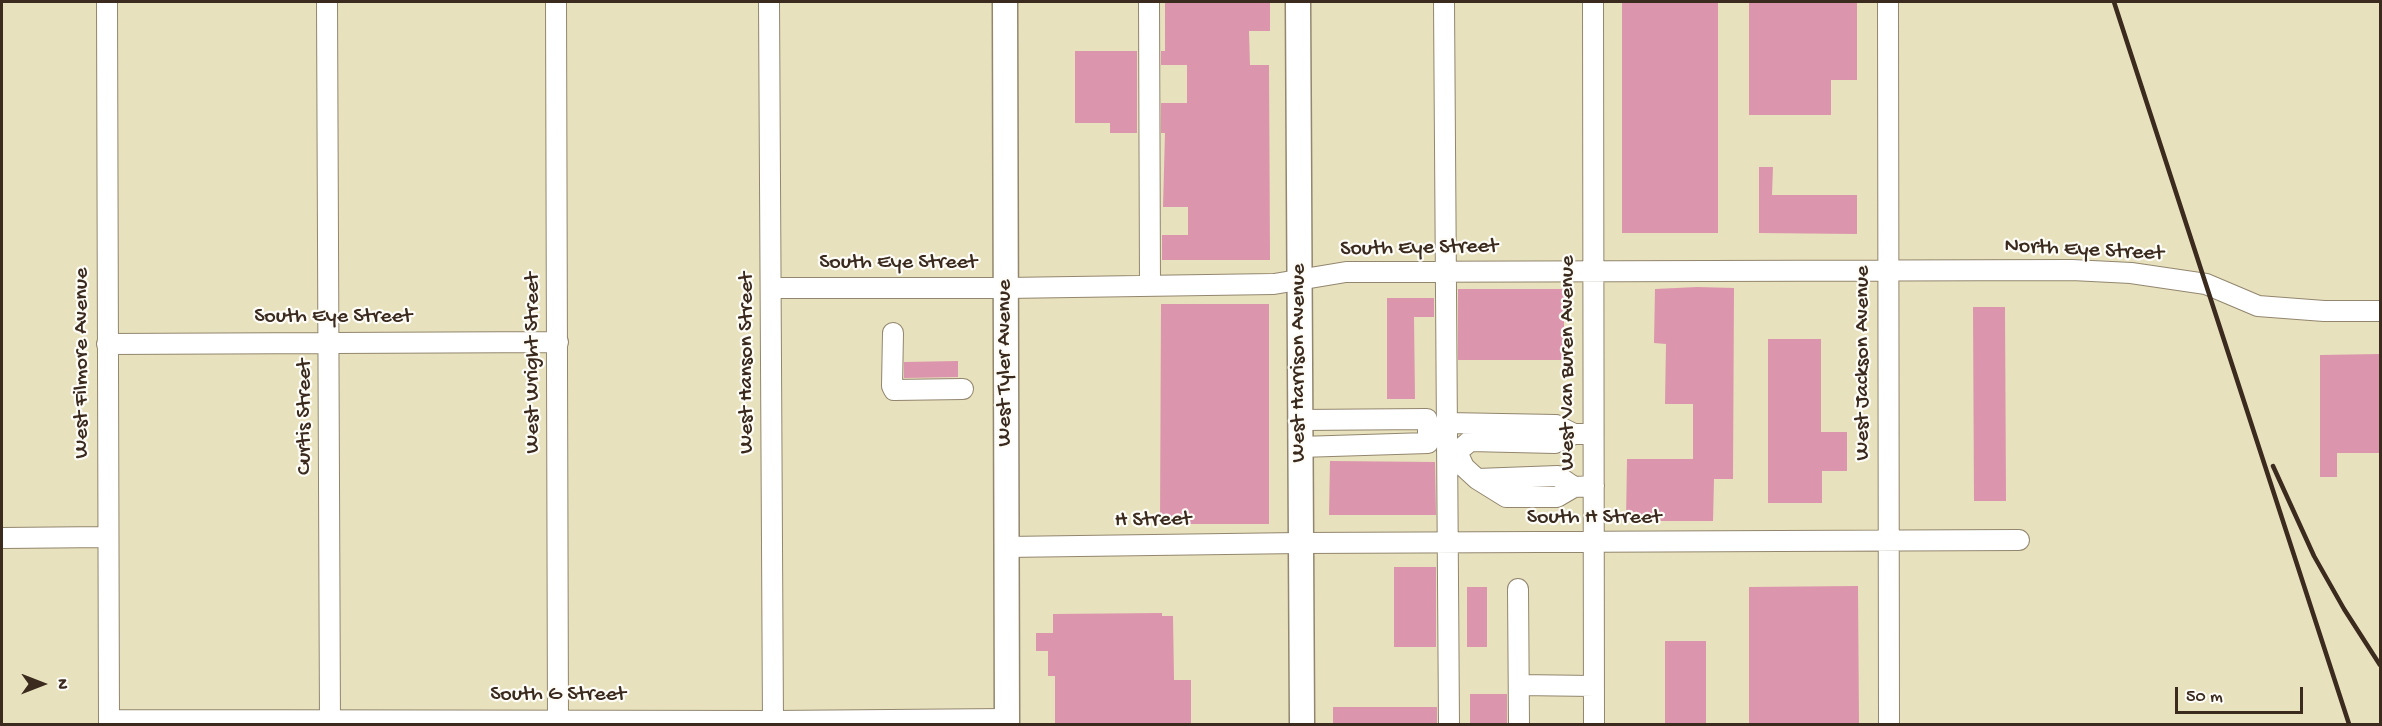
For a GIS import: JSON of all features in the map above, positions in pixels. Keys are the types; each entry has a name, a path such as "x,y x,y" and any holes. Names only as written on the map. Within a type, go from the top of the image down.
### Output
{"main road":[{"name":"West Tyler Avenue","path":"1005,2 1006,722"},
{"name":"West Harrison Avenue","path":"1298,2 1302,724"}],"street":[{"name":"West Filmore Avenue","path":"106,2 109,722"},
{"name":"Curtis Street","path":"327,2 330,722"},
{"name":"West Wright Street","path":"556,2 558,722"},
{"name":"West Hanson Street","path":"769,2 773,723"},
{"path":"1149,2 1150,286"},
{"path":"1444,2 1446,272 1440,427 1452,452 1464,467 1477,479 1506,497 1557,497 1584,487"},
{"name":"West Van Buren Avenue","path":"1593,2 1593,272 1584,434 1584,487 1594,543 1594,724"},
{"name":"West Jackson Avenue","path":"1888,2 1889,724"},
{"name":"South Eye Street","path":"771,288 1006,288 1274,284 1299,278 1346,272 1888,269"},
{"name":"North Eye Street","path":"1888,269 2072,270 2131,273 2205,284 2258,306 2324,311 2380,311"},
{"path":"893,333 892,386 894,390 963,390"},
{"name":"South Eye Street","path":"107,344 330,341 558,342"},
{"path":"1300,420 1427,419 1440,427 1556,424 1584,434"},
{"path":"1300,447 1428,442 1440,427"},
{"path":"1452,452 1470,441 1556,443 1584,434"},
{"path":"1449,724 1448,543 1452,452"},
{"path":"2,538 107,537"},
{"name":"South H Street","path":"1300,543 2019,540"},
{"name":"H Street","path":"1006,547 1300,543"},
{"path":"1518,589 1519,724"},
{"path":"1519,685 1594,686"},
{"name":"South G Street","path":"109,722 1006,722"}],"building":[{"path":"1165,2 1270,2 1270,31 1249,31 1250,65 1269,65 1270,260 1162,260 1162,235 1188,235 1188,207 1163,207 1165,133 1161,133 1161,103 1187,103 1187,65 1161,65 1161,51 1165,51"},
{"path":"1622,2 1718,2 1718,233 1622,233"},
{"path":"1749,2 1857,2 1857,80 1831,80 1831,115 1749,115"},
{"path":"1075,51 1137,51 1137,133 1110,133 1110,123 1075,123"},
{"path":"1759,167 1773,167 1772,195 1857,195 1857,234 1759,233"},
{"path":"1734,288 1733,479 1714,479 1713,521 1626,521 1627,459 1693,459 1693,404 1665,404 1666,344 1654,343 1655,289"},
{"path":"1458,289 1564,289 1564,360 1458,360"},
{"path":"1387,298 1434,298 1434,317 1414,317 1415,399 1387,399"},
{"path":"1161,304 1269,304 1269,524 1160,524"},
{"path":"1973,307 2005,307 2006,501 1974,501"},
{"path":"1768,339 1821,339 1821,432 1847,432 1847,471 1822,471 1822,503 1768,503"},
{"path":"2380,354 2380,453 2337,453 2337,477 2320,477 2320,355"},
{"path":"958,361 958,377 904,378 904,362"},
{"path":"1330,461 1435,462 1436,515 1329,515"},
{"path":"1394,567 1436,567 1436,647 1394,647"},
{"path":"1858,586 1859,724 1749,724 1749,587"},
{"path":"1467,587 1487,587 1487,647 1467,647"},
{"path":"1162,613 1162,616 1173,616 1174,680 1191,680 1191,724 1055,724 1055,676 1048,676 1048,651 1036,651 1036,633 1053,633 1053,614"},
{"path":"1665,641 1706,641 1706,724 1665,724"},
{"path":"1470,694 1507,694 1507,724 1470,724"},
{"path":"1333,707 1437,707 1437,724 1333,724"}],"railway":[{"path":"2114,2 2349,724"},
{"path":"2273,466 2314,556 2380,665"}]}
